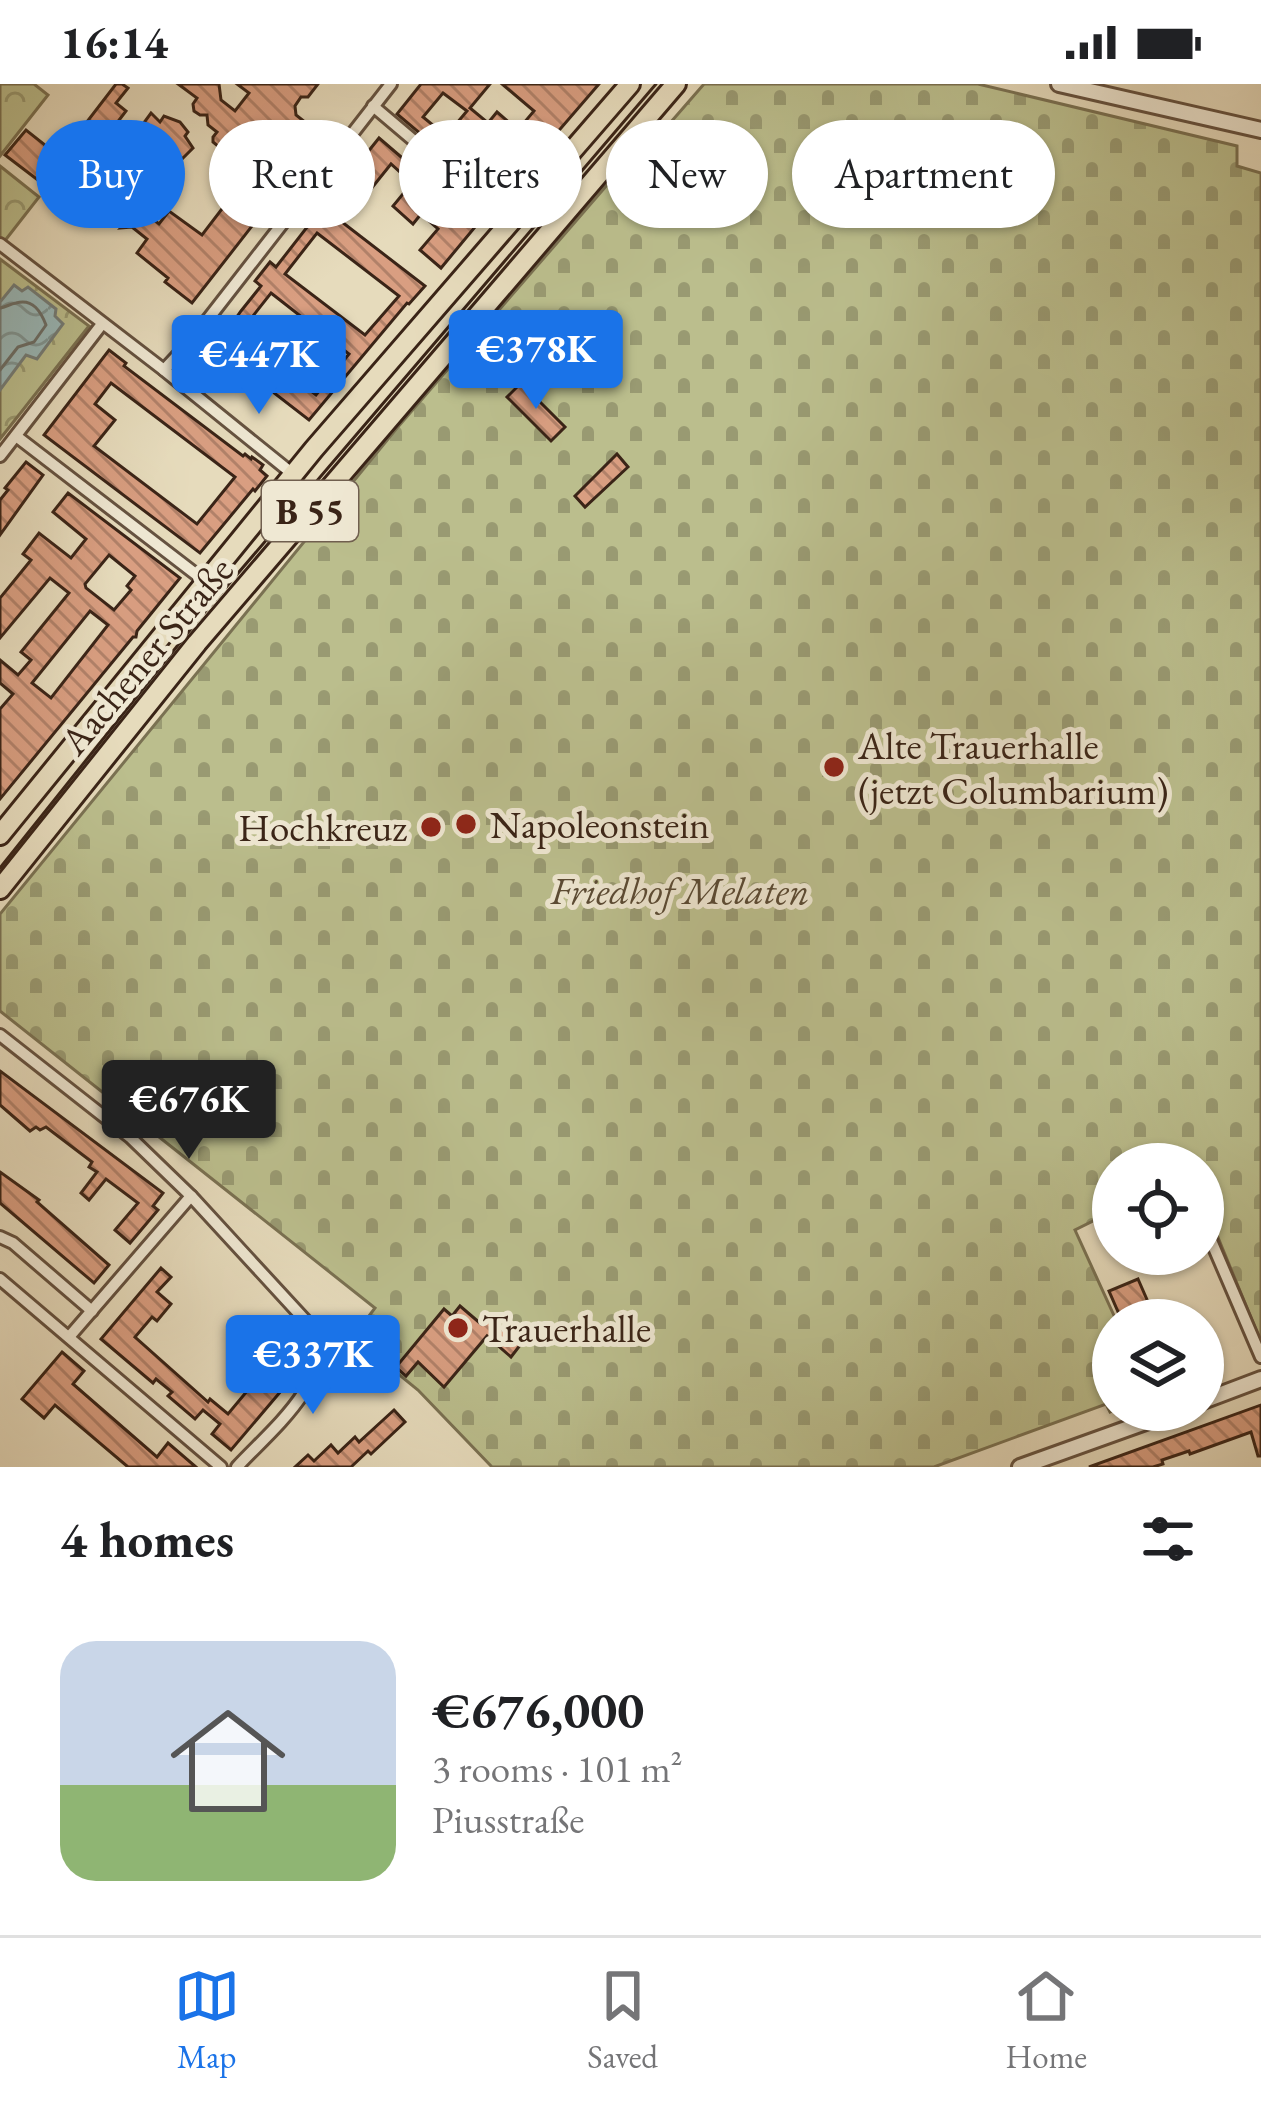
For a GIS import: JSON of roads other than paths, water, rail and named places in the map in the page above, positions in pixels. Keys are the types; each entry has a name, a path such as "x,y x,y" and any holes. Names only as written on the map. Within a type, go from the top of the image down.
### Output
{"main road":[{"name":"Aachener Straße","path":"582,140 630,84"},
{"name":"Aachener Straße","path":"0,889 197,644 676,84"},
{"name":"Aachener Straße","path":"0,835 293,475 506,228"}],"street":[{"path":"164,370 391,84"},
{"path":"1059,84 1261,130"},
{"path":"373,106 399,128"},
{"path":"0,244 293,475"},
{"path":"0,456 102,324"},
{"path":"16,436 206,582"},
{"path":"0,1035 130,1136 307,1319 319,1340 319,1364 308,1387 237,1467"},
{"path":"69,1337 191,1196"},
{"path":"0,1237 92,1311"},
{"path":"1224,1271 1261,1357"},
{"path":"0,1279 221,1467"},
{"path":"1224,1393 1261,1379"},
{"path":"1020,1467 1120,1431"}],"water":[{"path":"14,285 22,291 28,287 56,309 55,316 63,324 37,359 26,355 0,390 0,302"}],"tram line":[{"path":"0,868 198,620 656,84"}],"place":[{"name":"Alte Trauerhalle (jetzt Columbarium)","path":"834,767"},
{"name":"Napoleonstein","path":"466,824"},
{"name":"Hochkreuz","path":"431,827"},
{"name":"Trauerhalle","path":"458,1328"}],"park label":[{"name":"Friedhof Melaten","path":"680,890"}]}
